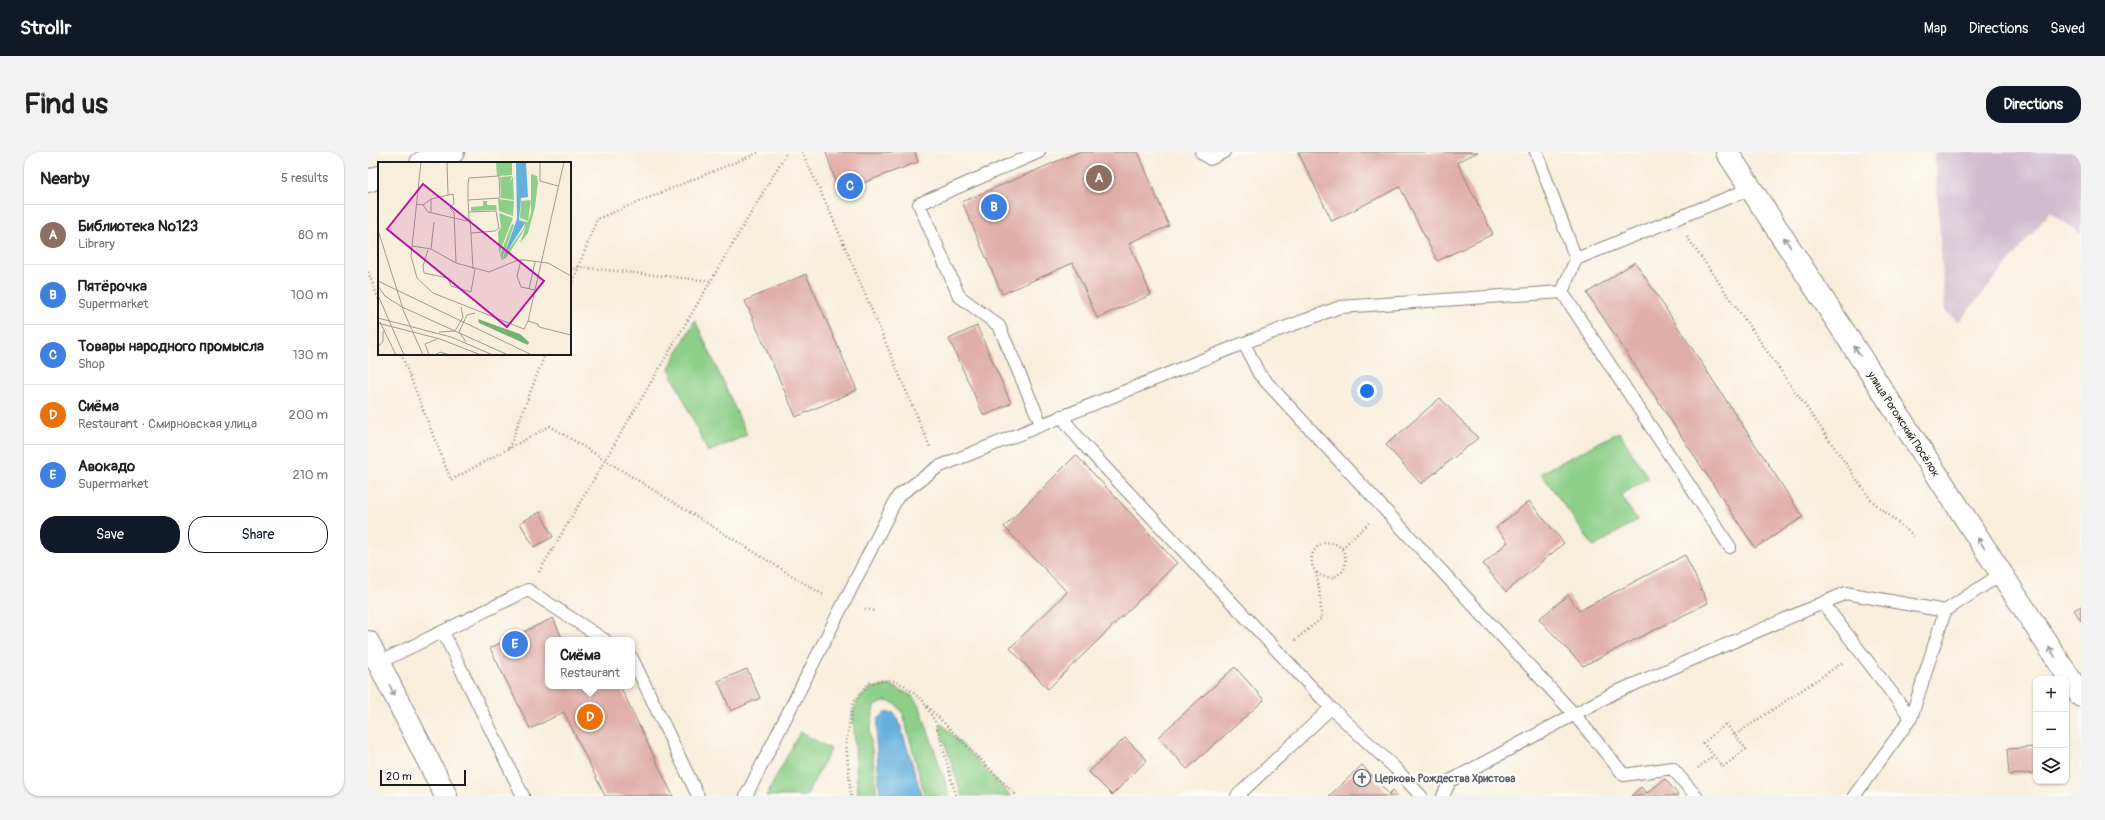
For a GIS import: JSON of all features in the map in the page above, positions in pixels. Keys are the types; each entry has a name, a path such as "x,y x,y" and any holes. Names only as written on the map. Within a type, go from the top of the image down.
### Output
{"street":[{"path":"424,162 454,152"},
{"name":"улица Рогожский Посёлок","path":"1727,152 1752,188 2081,696"},
{"path":"368,181 378,177"},
{"path":"368,642 446,796"}],"lane":[{"path":"1039,152 919,204 959,296 999,326 1041,424"},
{"path":"1201,152 1210,159 1224,152"},
{"path":"1536,152 1576,259 1562,292"},
{"path":"1576,259 1752,188"},
{"path":"746,796 898,496 938,467 1244,343 1340,307 1562,292"},
{"path":"1562,292 1730,547"},
{"path":"1244,343 1259,374 1574,714 1624,775 1672,768 1696,796"},
{"path":"1061,416 1084,445 1331,708 1394,767 1421,796"},
{"path":"1854,796 1911,718 1945,611 2001,574"},
{"path":"378,663 528,590 600,637"},
{"path":"1443,796 1450,781 1614,693 1846,593 1945,611"},
{"path":"1823,603 1911,718"},
{"path":"443,632 522,796"},
{"path":"635,664 698,796"},
{"path":"1237,796 1331,708"}],"path":[{"path":"571,286 596,219 760,152"},
{"path":"528,590 787,152"},
{"path":"802,152 831,214 938,467"},
{"path":"1674,220 1872,501 1914,536"},
{"path":"571,270 578,266 711,281"},
{"path":"368,272 378,297"},
{"path":"401,355 451,480 550,426 842,606 876,610"},
{"path":"509,449 545,355"},
{"path":"1342,548 1384,509"},
{"path":"1280,653 1322,618 1316,572 1312,566 1311,558 1314,550 1327,542 1342,548 1345,553 1346,565 1339,575 1327,578 1316,572"},
{"path":"1735,735 1859,651"},
{"path":"851,796 846,743 853,702 869,683 891,680 904,685 922,701 1017,796"},
{"path":"922,701 936,723 956,796"},
{"path":"1726,724 1735,735 1746,748 1723,767 1703,743 1726,724"}],"shaded area":[{"path":"1934,152 2081,152 2081,234 2050,212 1959,322 1945,311"}],"green space":[{"path":"695,320 747,435 708,452 669,368"},
{"path":"1619,432 1648,478 1621,495 1637,520 1594,547 1541,473"},
{"path":"890,685 912,696 920,707 950,796 925,796 903,714 896,704 886,701 874,706 870,733 877,796 858,796 853,712 859,699 872,688"},
{"path":"942,724 1011,796 962,796 940,728"},
{"path":"800,732 831,749 806,796 766,796"}],"water":[{"path":"885,713 894,713 898,718 922,796 880,796 876,740 878,719"}],"building":[{"path":"826,152 915,152 918,162 839,192"},
{"path":"1079,152 1138,152 1169,226 1129,243 1151,295 1097,318 1073,263 1002,294 962,202"},
{"path":"1298,152 1478,152 1457,162 1493,234 1437,261 1400,187 1332,221"},
{"path":"1635,262 1803,517 1755,548 1587,293"},
{"path":"806,274 857,390 796,417 745,301"},
{"path":"977,326 1011,403 984,416 949,339"},
{"path":"1440,398 1478,438 1421,484 1386,445"},
{"path":"1076,455 1177,563 1048,689 1010,648 1067,592 1004,527"},
{"path":"1529,501 1564,543 1506,592 1483,564 1508,542 1496,528"},
{"path":"540,512 553,537 534,547 520,523"},
{"path":"1685,555 1708,603 1583,666 1539,619 1568,595 1579,611"},
{"path":"2081,606 2081,621 2074,610"},
{"path":"553,618 562,637 545,637 545,689 621,689 673,796 605,796 564,712 530,729 490,648"},
{"path":"1235,667 1264,700 1187,769 1158,737"},
{"path":"747,669 760,698 731,711 718,681"},
{"path":"1125,738 1147,760 1112,795 1089,772"},
{"path":"2033,747 2033,773 2009,775 2007,749"},
{"name":"Церковь Рождества Христова","path":"1362,765 1389,794 1393,790 1398,796 1329,796"},
{"path":"1665,779 1679,796 1631,796 1641,787 1647,793"}],"place":[{"name":"Библиотека №123","path":"1099,178"},
{"name":"Товары народного промысла","path":"850,186"},
{"name":"Пятёрочка","path":"994,207"},
{"name":"Авокадо","path":"515,644"},
{"name":"Сиёма","path":"590,717"},
{"name":"Церковь Рождества Христова","path":"1362,778"}]}
